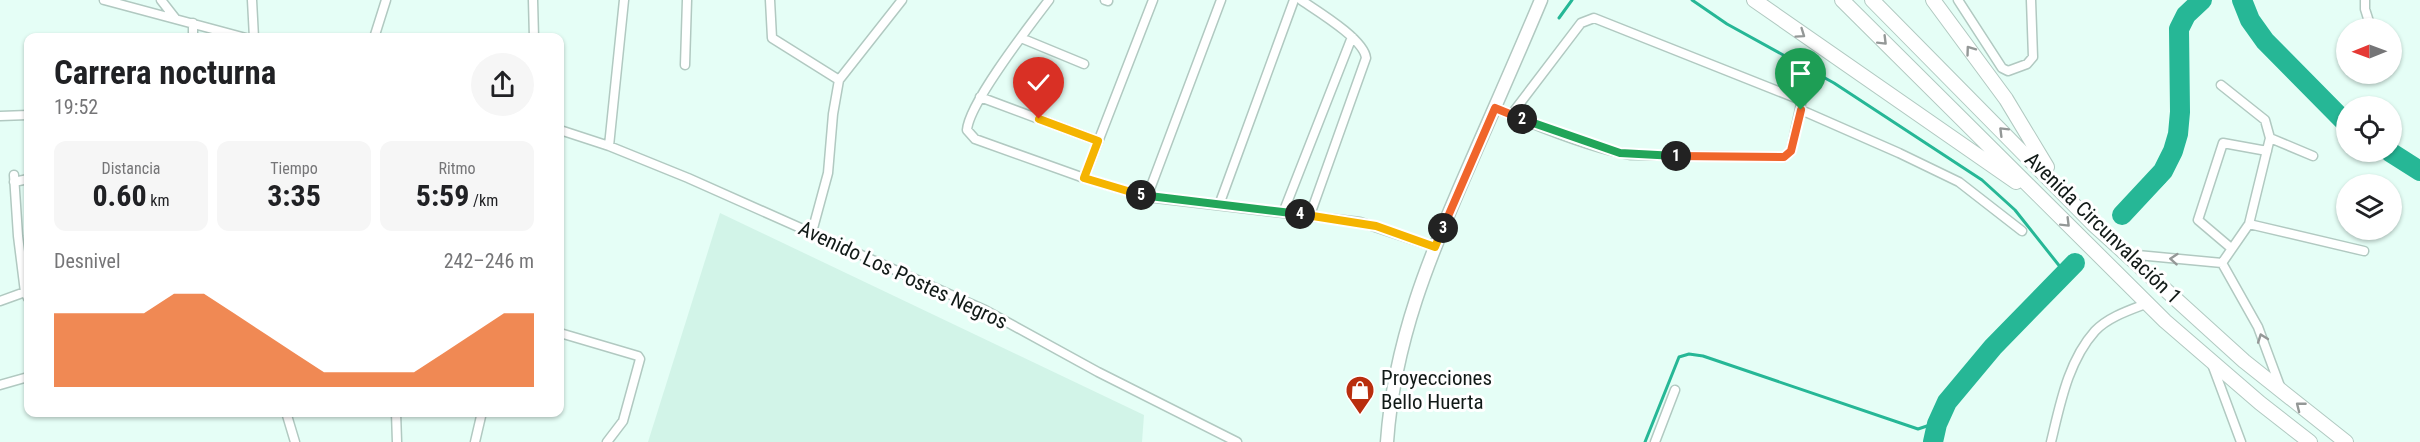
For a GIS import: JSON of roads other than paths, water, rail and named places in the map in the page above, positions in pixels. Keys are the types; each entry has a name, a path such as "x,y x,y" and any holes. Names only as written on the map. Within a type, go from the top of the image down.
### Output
{"main road":[{"path":"1754,0 2044,201"},
{"name":"Avenida Circunvalación 1","path":"1842,0 2148,303 2260,403 2310,442"},
{"name":"Avenida Circunvalación 1","path":"1872,0 2093,224 2244,361 2346,442"},
{"path":"1933,0 2006,99 2059,187"}],"street":[{"path":"105,0 227,33"},
{"path":"161,0 175,19"},
{"path":"252,0 254,33"},
{"path":"376,33 386,0"},
{"path":"533,0 534,33"},
{"path":"609,146 624,0"},
{"path":"685,65 687,0"},
{"path":"770,0 772,38 839,80"},
{"path":"812,231 828,173 833,114 839,80 902,0"},
{"path":"1049,0 980,97 968,120 967,130 975,139 1084,178 1148,197 1310,215 1376,226 1435,247"},
{"path":"1084,178 1153,0"},
{"path":"1148,197 1221,0"},
{"path":"1219,206 1294,0"},
{"path":"1301,0 1352,37 1364,49 1366,58 1310,215"},
{"path":"1387,442 1389,412 1399,356 1414,302 1540,0"},
{"path":"1958,0 2002,68 2008,71 2027,64 2033,57 2031,0"},
{"path":"2365,0 2368,18"},
{"path":"1495,108 1511,115 1610,151 1631,155 1784,157 1791,151 1801,104 1798,99 1594,18 1581,23 1511,115"},
{"path":"193,24 193,33"},
{"path":"1283,213 1352,37"},
{"path":"1021,38 1084,64"},
{"path":"2221,85 2265,120 2270,138 2249,224 2222,263"},
{"path":"980,97 1098,141"},
{"path":"1801,110 1959,182 2022,231"},
{"path":"0,116 24,115"},
{"name":"Avenido Los Postes Negros","path":"564,131 609,146 812,231 985,310 1107,377 1237,442"},
{"path":"2270,138 2313,156"},
{"path":"2231,248 2198,220 2223,143 2267,151"},
{"path":"24,179 14,178 18,236 24,275"},
{"path":"2249,224 2364,251"},
{"path":"18,236 24,235"},
{"path":"2126,254 2222,263"},
{"path":"2222,263 2258,327 2283,392"},
{"path":"0,301 24,296"},
{"path":"2051,442 2060,402 2074,364 2095,331 2118,315 2148,303"},
{"path":"564,334 638,356 640,359 623,421 607,442"},
{"path":"2210,358 2241,442"},
{"path":"0,385 24,378"},
{"path":"1655,442 1675,390"},
{"path":"288,417 295,442"},
{"path":"396,417 397,442"},
{"path":"475,442 481,417"}],"waterway":[{"path":"1559,18 1572,0"},
{"path":"1692,0 1727,24 1834,83 1982,180 2015,210 2069,278"},
{"path":"2122,215 2163,171 2173,151 2178,134 2180,112 2179,29 2186,15 2202,0"},
{"path":"2126,220 2164,182 2179,154 2184,129 2179,46 2184,31 2204,0"},
{"path":"2242,0 2250,20 2265,41 2336,113"},
{"path":"2402,160 2420,171"},
{"path":"1933,442 1937,424 1947,402 1993,347 2075,263"},
{"path":"1932,442 1936,423 1955,397 2031,309 2080,267"},
{"path":"1645,442 1679,357 1689,354 1703,356 1918,429 1936,423"}],"place":[{"name":"Proyecciones Bello Huerta","path":"1360,416"}]}
